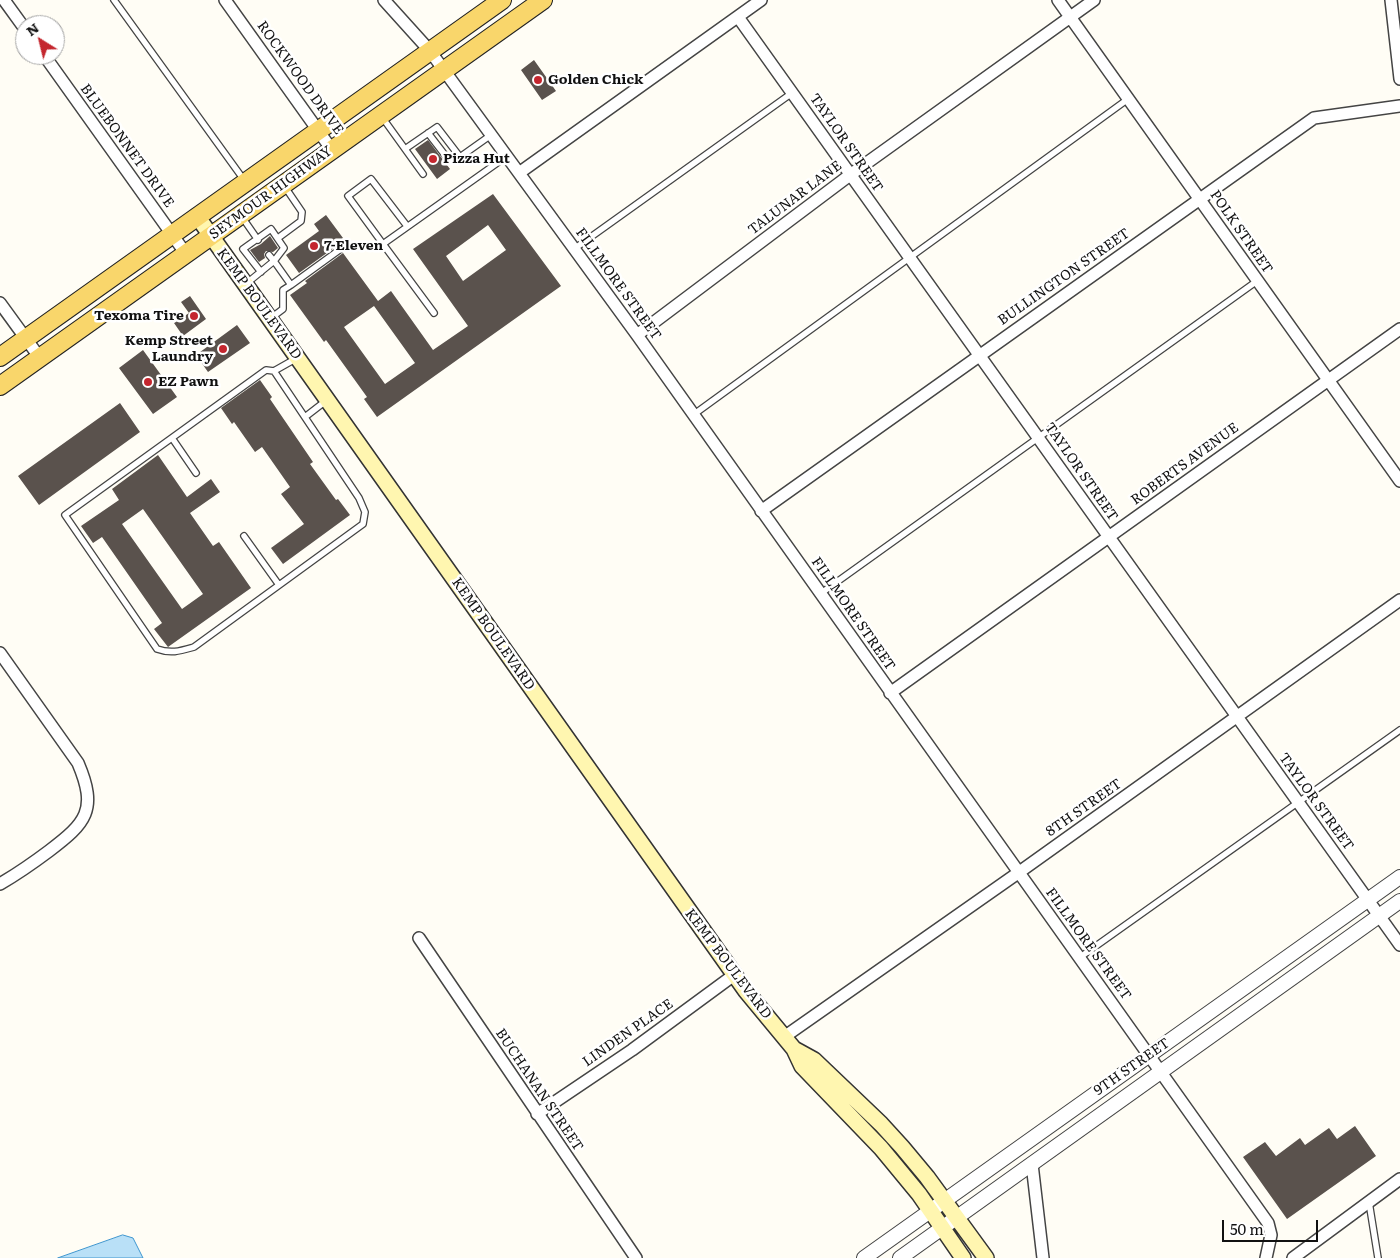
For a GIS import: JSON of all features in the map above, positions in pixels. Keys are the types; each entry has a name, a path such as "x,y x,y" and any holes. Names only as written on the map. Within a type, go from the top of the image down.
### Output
{"main road":[{"name":"SEYMOUR HIGHWAY","path":"0,357 502,0"},
{"name":"SEYMOUR HIGHWAY","path":"0,386 543,0"},
{"name":"KEMP BOULEVARD","path":"197,216 734,975 789,1043 802,1066 881,1148 919,1194 963,1258"},
{"name":"KEMP BOULEVARD","path":"789,1043 814,1060 881,1124 928,1177 986,1258"}],"street":[{"path":"4,0 15,15"},
{"name":"ROCKWOOD DRIVE","path":"225,0 332,150"},
{"name":"FILLMORE STREET","path":"384,0 430,51 637,335 1268,1223 1271,1235 1266,1258"},
{"path":"519,173 761,0"},
{"name":"POLK STREET","path":"1058,0 1400,481"},
{"name":"TALUNAR LANE","path":"637,335 850,175 1094,0"},
{"path":"1391,0 1400,79"},
{"name":"TAYLOR STREET","path":"738,17 1400,945"},
{"name":"BLUEBONNET DRIVE","path":"51,65 186,254"},
{"name":"BULLINGTON STREET","path":"761,511 1314,118 1400,106"},
{"path":"0,303 40,358"},
{"name":"ROBERTS AVENUE","path":"890,692 1400,329"},
{"name":"8TH STREET","path":"789,1043 1018,873 1400,600"},
{"path":"0,653 78,763 88,792 83,819 73,833 36,861 0,884"},
{"name":"9TH STREET","path":"864,1258 1400,877"},
{"name":"9TH STREET","path":"900,1258 1400,901"},
{"name":"BUCHANAN STREET","path":"419,938 636,1258"},
{"name":"LINDEN PLACE","path":"537,1114 632,1050 734,975"},
{"path":"1032,1164 1043,1258"},
{"path":"1293,1258 1400,1179"}],"lane":[{"path":"114,0 245,182"},
{"path":"574,249 792,92"},
{"path":"693,415 1128,99"},
{"path":"380,116 423,174"},
{"path":"405,150 437,127 460,158"},
{"path":"428,133 448,160 460,158 491,135"},
{"path":"383,244 507,156"},
{"path":"407,226 371,179 348,196 434,313"},
{"path":"278,238 301,221 302,212 283,185"},
{"path":"241,216 258,239"},
{"path":"245,284 261,272 274,261 284,248 271,229 243,249 261,272"},
{"path":"270,320 283,309 283,290 342,248"},
{"path":"269,255 291,285"},
{"path":"820,594 1257,281"},
{"path":"274,371 359,498 366,512 363,524 194,647 175,653 157,649 65,515 266,370 274,371 297,358"},
{"path":"305,417 327,400"},
{"path":"172,438 196,473"},
{"path":"244,536 279,585"},
{"path":"1080,958 1400,730"},
{"path":"1369,1202 1378,1258"}],"water":[{"path":"123,1235 133,1238 143,1258 58,1258"}],"building":[{"name":"Golden Chick","path":"534,60 556,91 542,100 521,70"},
{"name":"Pizza Hut","path":"428,140 450,169 437,179 415,149"},
{"path":"493,194 561,286 377,417 364,399 367,397 326,340 324,342 290,295 307,283 305,281 343,253 378,301 391,291 433,350 468,326 413,249","holes":["488,225 506,250 463,281 446,256","374,306 415,363 385,384 344,327"]},
{"name":"7-Eleven","path":"326,215 343,238 336,243 338,245 299,273 286,255 319,231 314,224"},
{"path":"270,236 278,248 273,252 266,251 264,254 265,258 259,262 250,250"},
{"name":"Texoma Tire","path":"190,296 206,319 183,336 174,323 189,313 181,302"},
{"name":"Kemp Street Laundry","path":"237,325 250,343 208,372 196,355"},
{"name":"EZ Pawn","path":"143,350 177,397 153,414 119,368"},
{"path":"260,380 272,397 270,399 313,462 310,464 336,500 338,499 350,515 283,564 271,548 304,524 281,494 290,487 262,447 255,452 234,422 232,424 221,408"},
{"path":"120,403 140,432 39,505 18,476"},
{"path":"158,455 187,497 211,479 220,492 190,513 213,546 219,542 251,588 168,647 154,629 162,623 102,537 93,543 81,526 119,500 112,489","holes":["143,509 203,594 182,609 122,524"]},
{"path":"1355,1126 1376,1156 1287,1219 1243,1157 1265,1142 1276,1156 1300,1138 1305,1145 1329,1128 1337,1139"}],"place":[{"name":"Golden Chick","path":"538,80"},
{"name":"Pizza Hut","path":"433,159"},
{"name":"7-Eleven","path":"314,246"},
{"name":"Texoma Tire","path":"194,316"},
{"name":"Kemp Street Laundry","path":"223,349"},
{"name":"EZ Pawn","path":"148,382"}]}
